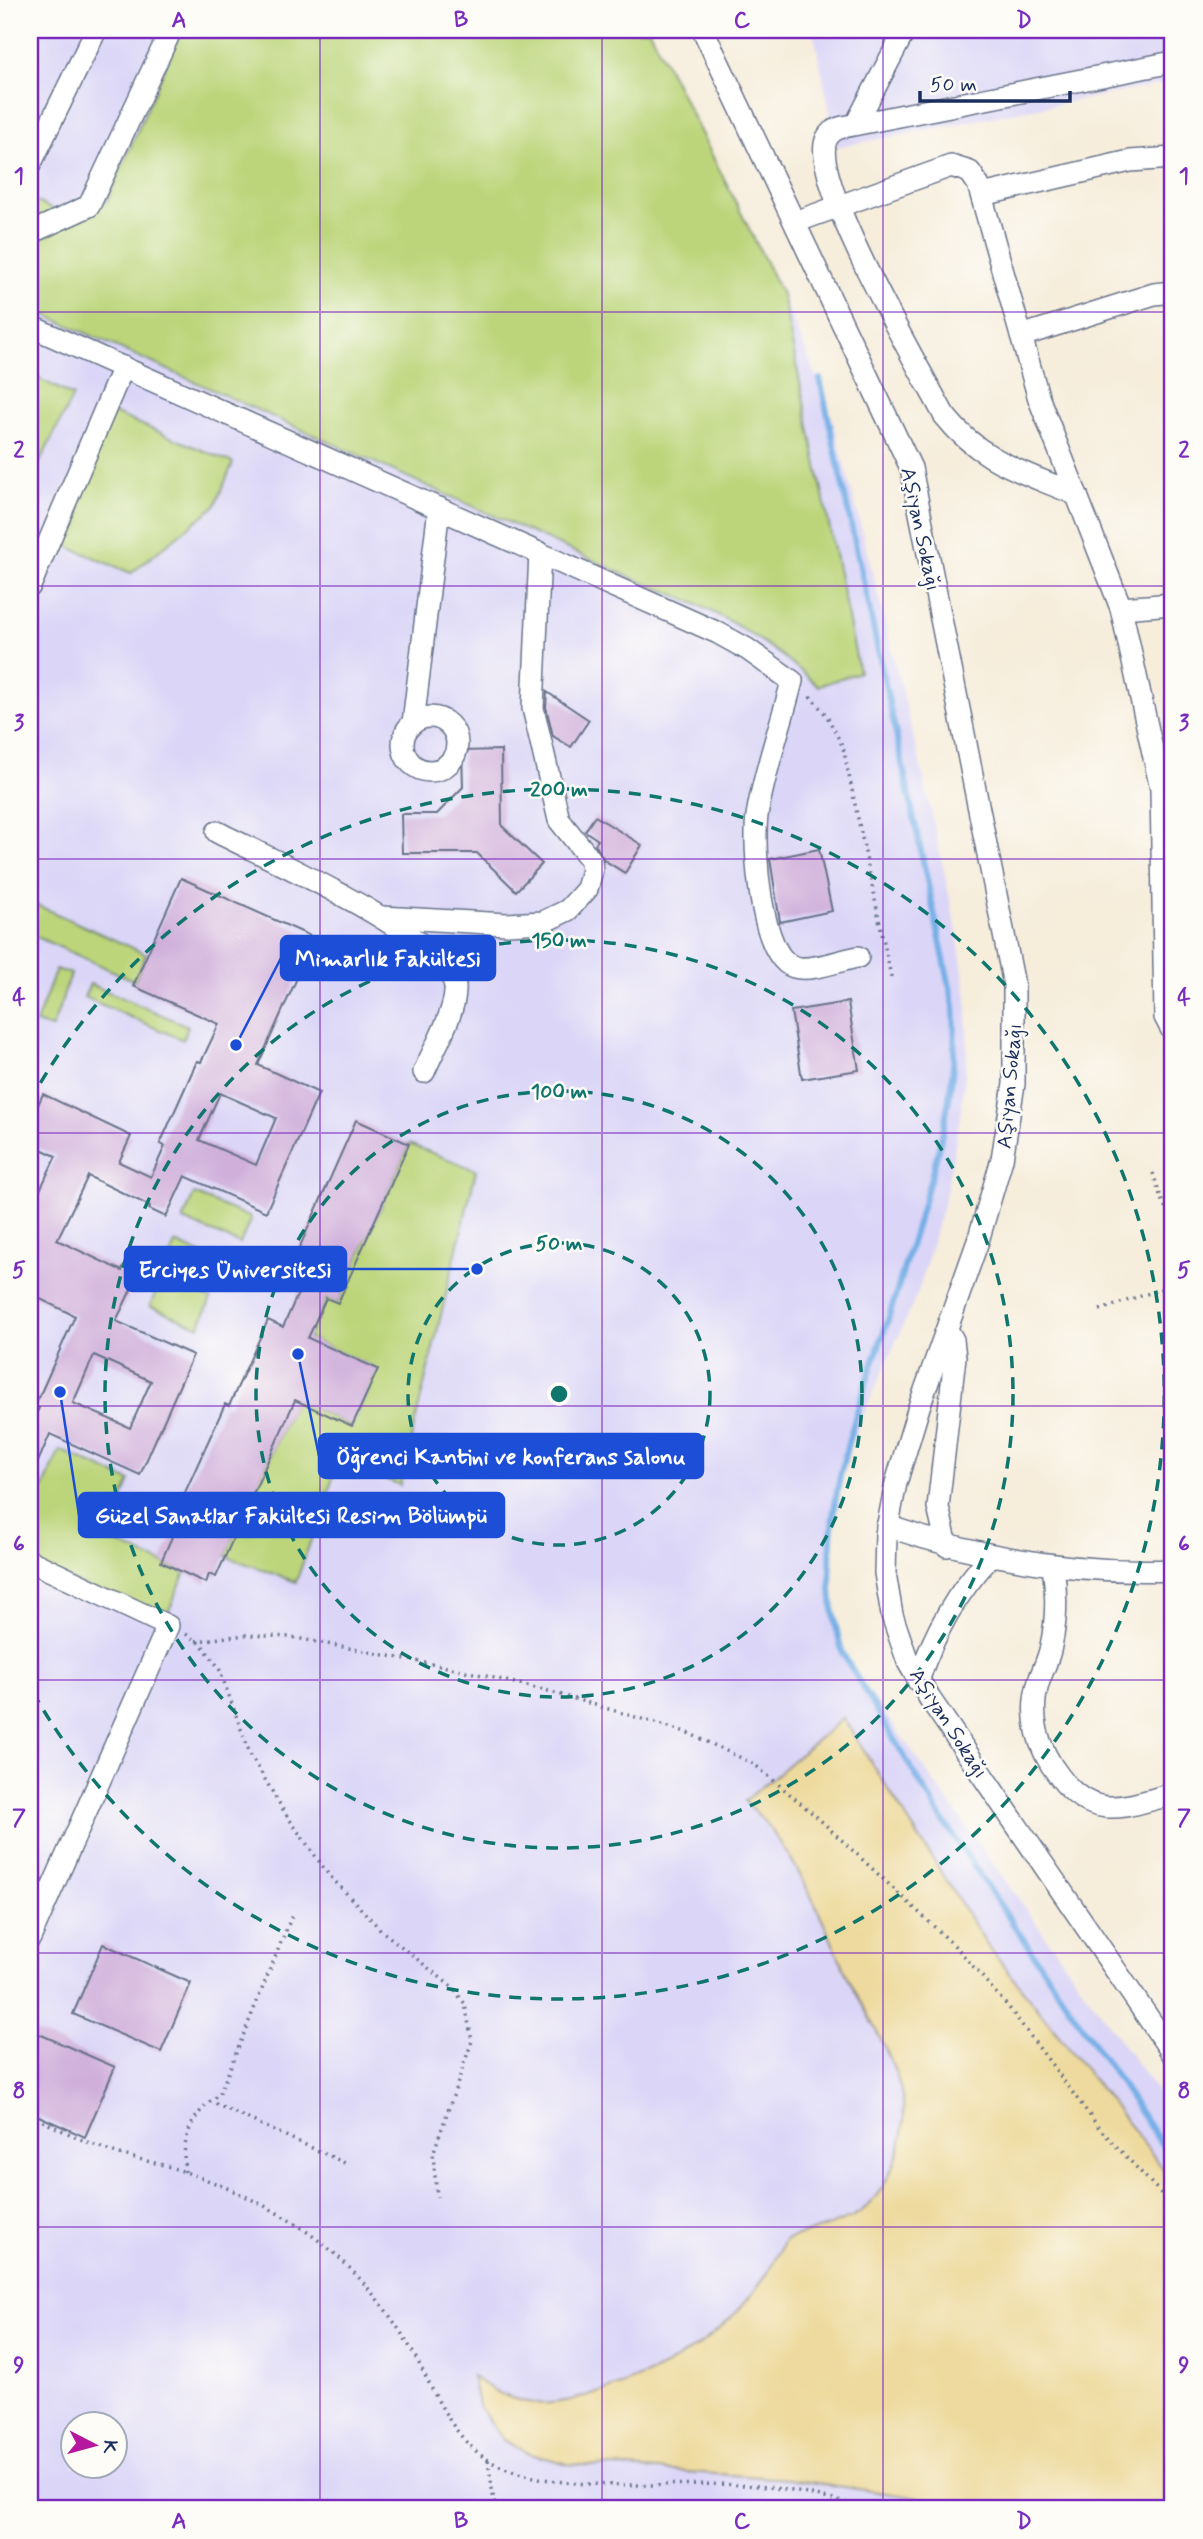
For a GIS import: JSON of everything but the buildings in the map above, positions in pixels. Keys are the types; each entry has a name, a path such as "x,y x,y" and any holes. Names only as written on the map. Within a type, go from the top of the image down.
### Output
{"street":[{"path":"30,165 96,30"},
{"path":"30,233 89,206 170,30"},
{"name":"Aşiyan Sokağı","path":"703,30 911,468 1014,985 1014,1084 1002,1159 992,1201 907,1444 887,1526 885,1573 892,1615 918,1681 1173,2054"},
{"path":"856,124 905,30"},
{"path":"1077,495 986,456 953,427 893,320 838,207 825,145 834,131 856,124 1173,62"},
{"path":"982,195 1130,161 1173,158"},
{"path":"794,222 951,166 970,172 982,195 1040,399 1121,608 1167,789 1165,1017 1173,1032"},
{"path":"1021,335 1154,294 1173,292"},
{"path":"30,326 718,633 747,649 792,681 757,818 762,906 774,942 791,966 802,968 858,957"},
{"path":"30,586 123,367"},
{"path":"413,723 439,508"},
{"path":"382,917 507,924 543,922 568,910 587,889 592,870 591,860 587,851 559,820 533,708 540,553"},
{"path":"1121,608 1173,604"},
{"path":"217,832 382,917 443,961 453,977 453,1005 424,1072"},
{"path":"947,1329 953,1340 955,1357 938,1507 947,1546"},
{"path":"887,1526 947,1546 1053,1566 1098,1570 1173,1570"},
{"path":"918,1681 928,1652 954,1601 991,1556"},
{"path":"30,1561 168,1626 30,1938"},
{"path":"1053,1566 1055,1628 1039,1682 1035,1715 1045,1756 1076,1796 1093,1806 1115,1809 1173,1794"}],"path":[{"path":"792,681 827,716 843,747 892,981"},
{"path":"1153,1172 1163,1204 1173,1218"},
{"path":"1100,1310 1161,1289 1173,1281"},
{"path":"437,2197 433,2154 472,2041 465,2004 452,1987 382,1931 321,1864 260,1772 238,1726 219,1668 196,1641 245,1635 291,1637 457,1669 548,1691 685,1732 754,1764 847,1845 958,1949 1010,2009 1100,2129 1173,2206"},
{"path":"185,2172 184,2150 189,2129 209,2101 219,2095 293,1913"},
{"path":"209,2101 345,2163"},
{"path":"30,2115 116,2153 185,2172 229,2189 286,2219 346,2264 396,2326 457,2432 488,2460 531,2476 640,2485 746,2485 806,2493 873,2509"},
{"path":"488,2460 495,2509"}],"shaded area":[{"path":"30,30 649,30 782,294 829,407 858,515 923,775 956,927 967,997 967,1052 961,1111 945,1198 918,1292 846,1454 829,1540 827,1585 831,1619 846,1659 1173,2114 1173,2509 30,2509"},
{"path":"813,30 1173,30 1173,82 837,147"}],"green space":[{"path":"181,30 649,30 782,294 859,672 818,686 779,653 716,614 30,308 30,245 107,201"},
{"path":"30,199 55,210 54,219 30,231"},
{"path":"30,374 73,396 30,482"},
{"path":"104,409 233,463 215,506 131,573 50,539"},
{"path":"30,902 146,954 135,981 30,934"},
{"path":"56,969 71,974 52,1028 36,1023"},
{"path":"90,984 188,1026 183,1040 84,997"},
{"path":"409,1144 476,1170 400,1485 339,1461 296,1582 225,1556 295,1400 352,1426 377,1369 308,1338 326,1298 338,1303"},
{"path":"194,1194 251,1218 240,1244 183,1220"},
{"path":"175,1243 232,1267 226,1280 170,1256"},
{"path":"162,1278 211,1299 199,1327 150,1306"},
{"path":"60,1450 130,1481 105,1538 185,1573 164,1622 30,1562 30,1519"}],"sand":[{"path":"843,1718 986,1943 1173,2181 1173,2503 1152,2509 997,2509 789,2479 568,2464 527,2453 503,2440 478,2405 472,2376 505,2396 521,2401 553,2403 607,2390 664,2367 689,2352 734,2315 770,2268 785,2240 855,2215 871,2203 886,2181 900,2147 904,2121 902,2095 895,2071 792,1860 763,1820 745,1801"}],"waterway":[{"path":"820,379 954,1006 955,1036 950,1093 939,1149 856,1416 836,1495 830,1574 834,1614 843,1654 940,1816 1173,2161"}],"place":[{"name":"Mimarlık Fakültesi","path":"236,1045"},
{"name":"Erciyes Üniversitesi","path":"477,1269"},
{"name":"Öğrenci Kantini ve konferans salonu","path":"298,1354"},
{"name":"Güzel Sanatlar Fakültesi Resim Bölümpü","path":"60,1392"}]}
